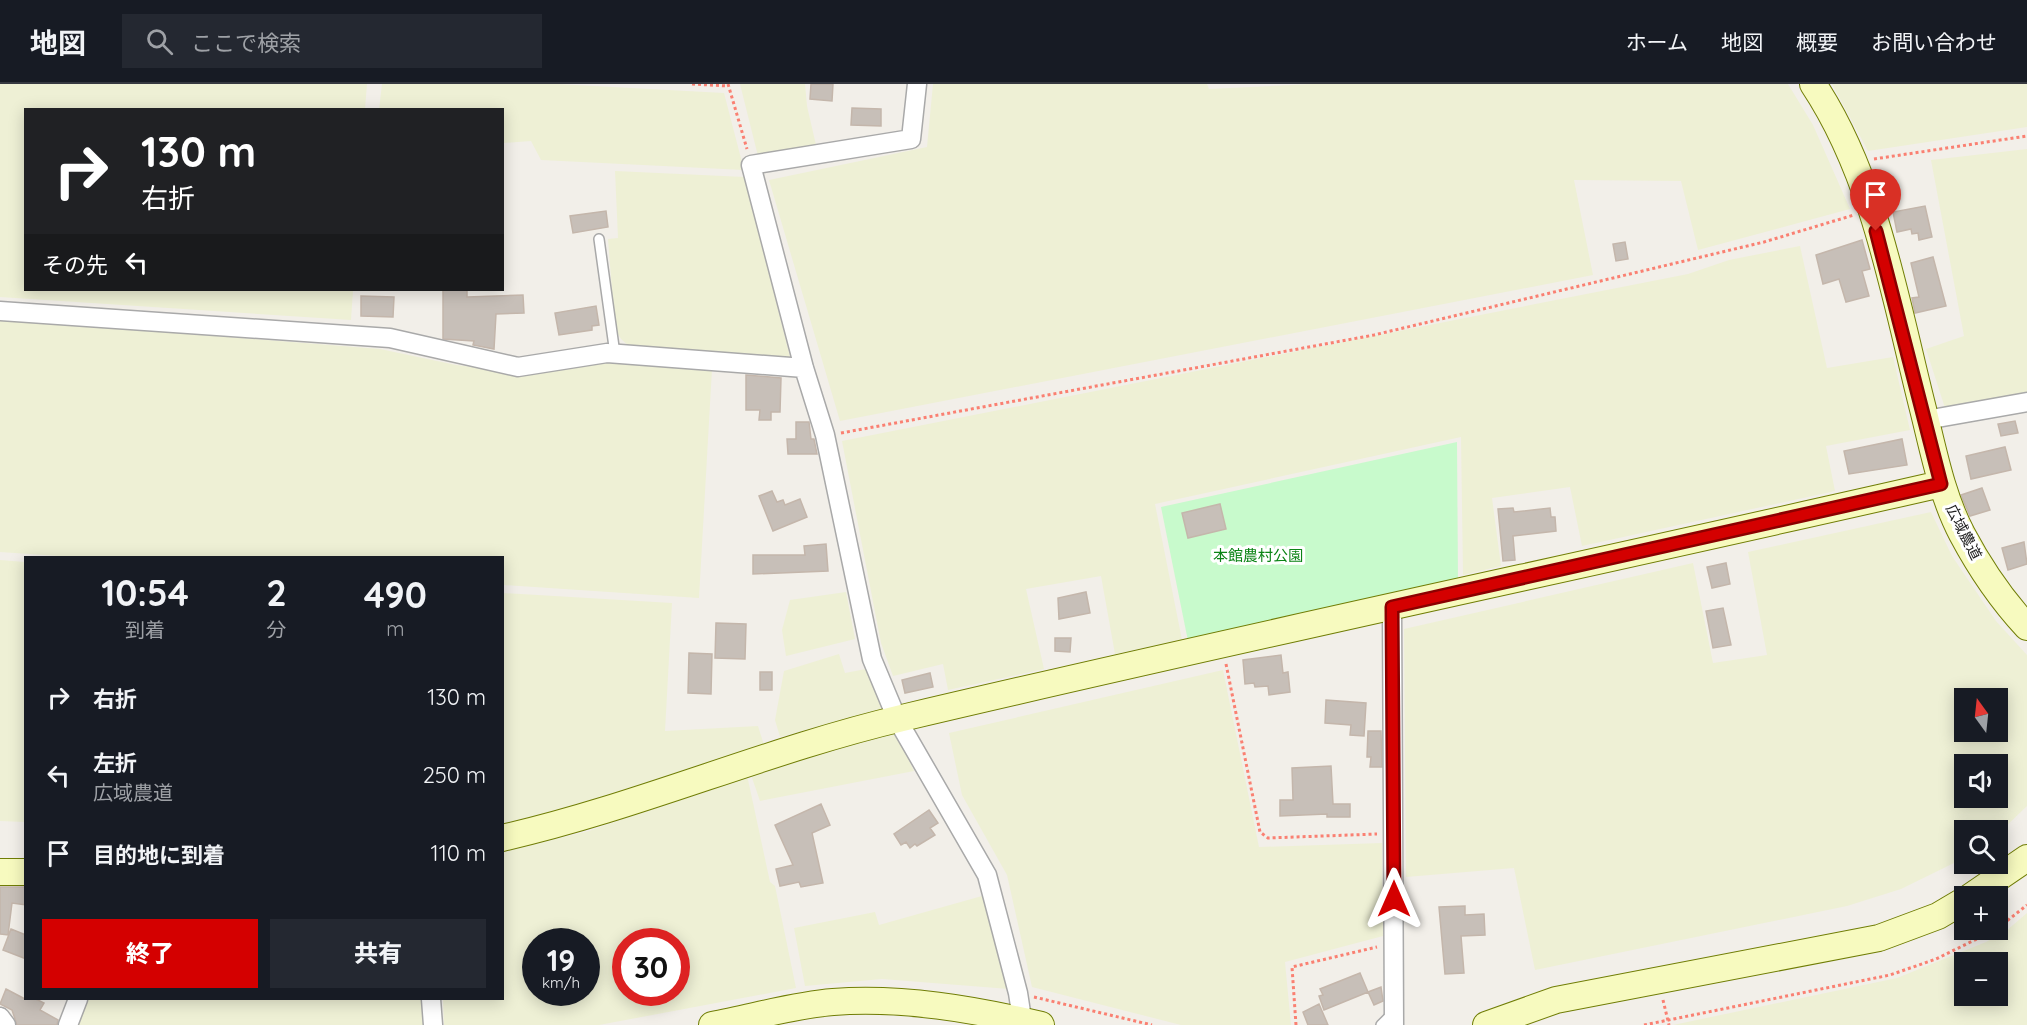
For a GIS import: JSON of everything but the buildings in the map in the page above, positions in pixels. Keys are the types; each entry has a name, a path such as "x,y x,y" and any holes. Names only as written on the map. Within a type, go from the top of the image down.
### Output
{"street":[{"path":"917,84 911,139 751,165 804,368 825,435 872,659 897,719 987,875 1018,993 1029,1023"},
{"name":"広域農道","path":"1813,84 1854,165 1870,209 1941,484 1962,533 1989,579 2000,597 2027,627"},
{"path":"0,311 390,338 518,367 615,354 804,368"},
{"path":"1926,420 2027,402"},
{"path":"504,838 564,824 665,789 897,719 1941,484"},
{"path":"1392,607 1394,1018"},
{"path":"1986,886 2027,858"},
{"path":"0,872 24,872"},
{"path":"1486,1025 1556,1000 1879,938 1938,916 1954,907"},
{"path":"68,1025 78,1000"},
{"path":"432,1000 433,1025"},
{"path":"712,1025 832,1002 910,1003 978,1010 1029,1023"},
{"path":"0,1017 6,1025"}],"lane":[{"path":"599,239 615,354"},
{"path":"1381,1025 1394,1018"}],"path":[{"path":"692,84 728,85 751,165"},
{"path":"1854,165 1876,158 2027,136"},
{"path":"825,435 1374,335 1764,242 1870,209"},
{"path":"1222,646 1260,832 1268,838 1393,833"},
{"path":"2008,919 2027,904"},
{"path":"1644,1025 1890,975 1936,959 1974,940"},
{"path":"1296,1025 1292,967 1394,943"},
{"path":"1659,981 1669,1025"},
{"path":"1018,993 1152,1025"}],"green space":[{"path":"0,84 367,84 365,108 24,108 24,291 353,291 351,320 0,297"},
{"path":"382,84 557,84 724,93 744,170 541,160 531,141 504,143 504,108 379,108"},
{"path":"740,84 805,84 807,106 816,145 758,156"},
{"path":"933,84 1207,84 1209,89 1313,84 1788,84 1813,125 1850,209 1698,250 1681,181 1574,180 1593,275 840,421 769,180 927,147"},
{"path":"1832,84 2027,84 2027,127 1868,151"},
{"path":"2027,149 2027,393 1945,408 1926,349 1964,336 1931,160"},
{"path":"615,171 745,177 790,357 630,347 621,339 615,329 608,239 618,238"},
{"path":"1800,246 1827,368 1893,357 1910,430 1826,446 1835,491 1582,546 1570,487 1492,498 1501,566 1463,575 1461,437 1155,504 1182,640 1115,654 1101,576 1026,589 1044,669 948,690 943,664 893,676 881,643 842,441 1688,274 1729,260"},
{"path":"0,319 380,349 456,365 522,373 616,361 712,369 699,598 504,585 504,556 59,556 0,552"},
{"name":"本館農村公園","path":"1457,442 1458,580 1188,641 1161,507"},
{"path":"1931,512 1952,556 1996,621 2027,655 2027,806 2008,824 2008,820 1954,820 1954,863 1901,889 1847,906 1535,970 1514,868 1406,877 1404,629 1693,563 1713,663 1767,655 1748,552"},
{"path":"0,560 24,562 24,822 0,821"},
{"path":"846,592 855,639 786,656 782,630 790,600"},
{"path":"504,593 672,603 665,731 758,726 764,745 585,806 504,825"},
{"path":"839,654 845,673 866,669 883,709 780,737 775,720 784,671"},
{"path":"1223,670 1259,847 1382,843 1383,936 1285,962 1291,1025 1181,1025 1032,987 1007,875 962,795 949,733"},
{"path":"889,732 896,733 914,771 760,801 750,772"},
{"path":"747,775 770,882 775,886 796,988 599,1025 444,1025 443,1000 504,1000 504,852 589,831"},
{"path":"982,896 1009,989 882,979 805,986 794,928 875,912 879,925"},
{"path":"2027,913 2027,1025 1673,1025 1897,978 1954,955 1954,1006 2008,1006 2008,952 1961,952 1986,942 2008,940 2008,929"},
{"path":"83,1000 423,1000 425,1025 77,1025"}],"route":[{"path":"1394,899 1392,607 1615,555 1941,484 1876,231"}]}
